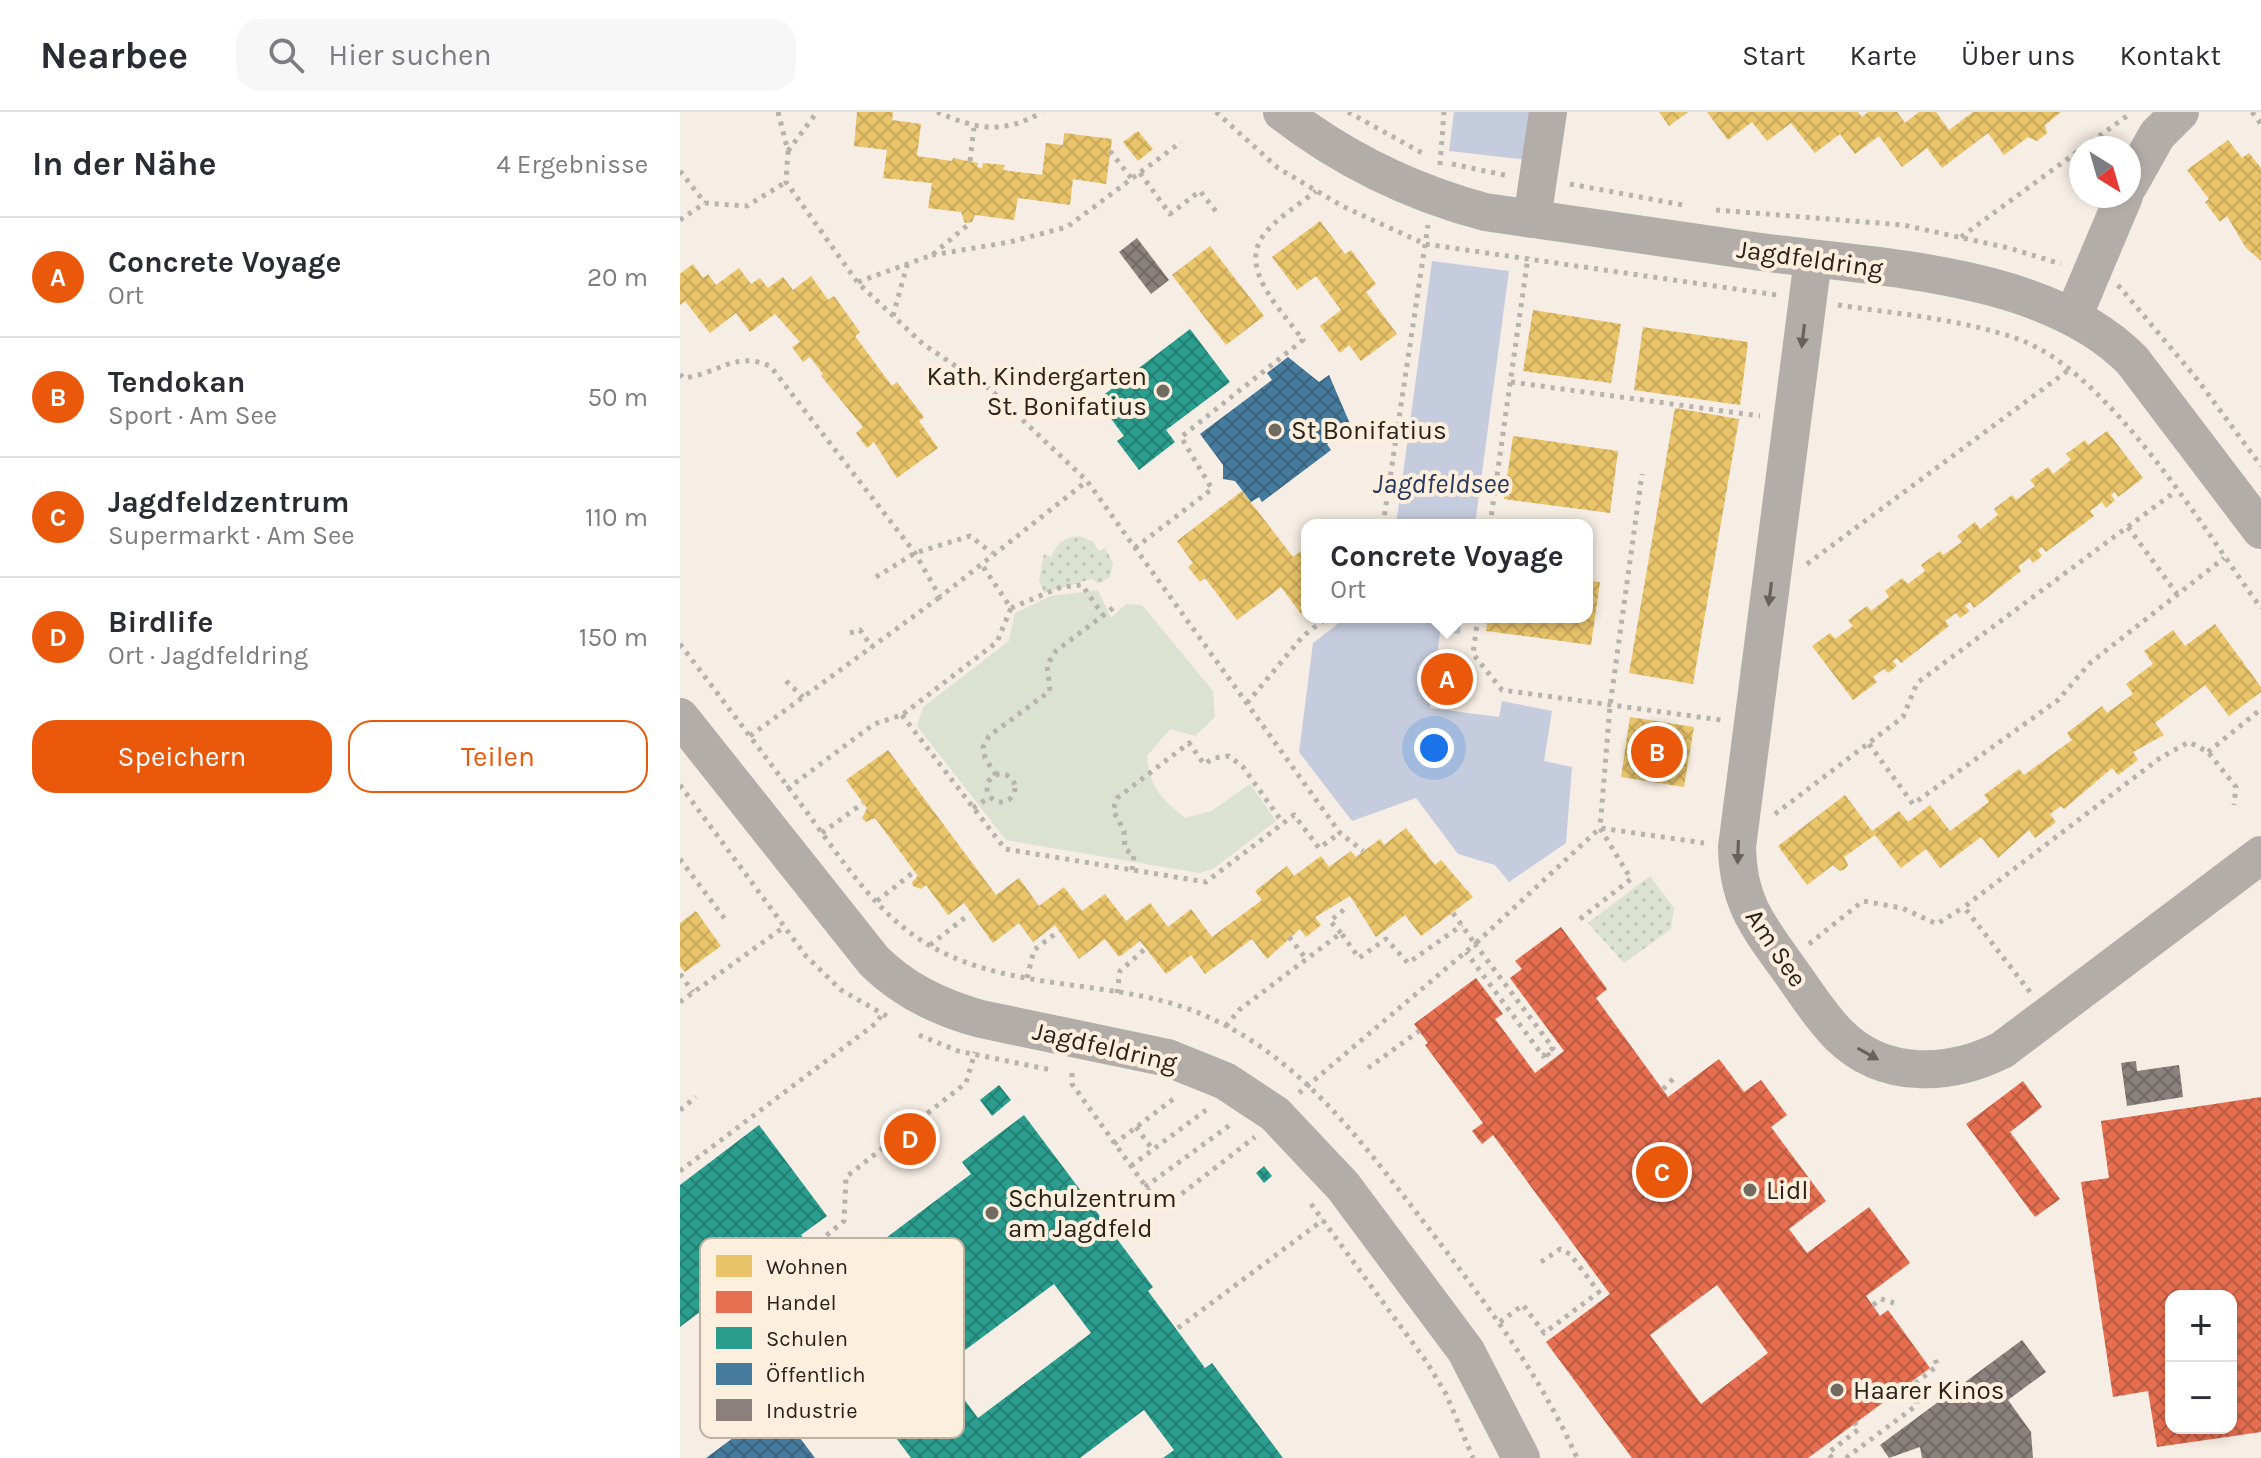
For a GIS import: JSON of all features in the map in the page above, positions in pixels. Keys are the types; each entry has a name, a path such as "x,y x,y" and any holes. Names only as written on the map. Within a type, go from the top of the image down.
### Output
{"street":[{"name":"Jagdfeldring","path":"1282,112 1346,156 1432,198 1532,219 1970,281 2073,317 2114,342 2132,360 2261,530"},
{"path":"1532,219 1548,112"},
{"path":"2141,164 2157,135 2180,112"},
{"path":"2073,317 2119,208"},
{"name":"Am See","path":"1813,259 1739,838 1738,879 1747,911 1785,964 1841,1037 1884,1063 1920,1071 1976,1063 2002,1050 2261,855"},
{"name":"Jagdfeldring","path":"680,717 874,961 902,986 954,1012 1168,1058 1225,1081 1275,1114 1343,1186 1466,1351 1521,1458"}],"path":[{"path":"778,112 788,151 786,182 858,283 923,344 991,390 1087,481 1340,833 1363,851"},
{"path":"788,151 817,112"},
{"path":"937,112 974,128 1021,125 1042,112"},
{"path":"1348,112 1441,161 1588,187"},
{"path":"1384,519 1432,198 1441,161 1444,112"},
{"path":"2100,136 2132,112"},
{"path":"2252,112 2261,124"},
{"path":"970,161 974,128"},
{"path":"858,283 932,255 1010,242 1067,227 1181,142"},
{"path":"1110,151 1132,179"},
{"path":"1961,237 2069,158"},
{"path":"680,171 705,203"},
{"path":"1140,173 1170,214 1200,191 1218,214"},
{"path":"680,220 705,203 747,206 786,182"},
{"path":"1135,548 1212,489 1181,437 1303,340 1261,281 1255,255 1263,235 1316,191"},
{"path":"1491,519 1532,219"},
{"path":"932,255 969,224"},
{"path":"893,316 908,264"},
{"path":"1808,300 1976,326 2020,340 2056,357 2099,394 2176,491 2261,608"},
{"path":"680,374 683,378 700,377 731,362 755,359 771,367 915,553 940,597"},
{"path":"1774,568 1803,567 2070,369"},
{"path":"1511,382 1751,415"},
{"path":"1580,919 1631,879 1600,828 1610,706 1642,474"},
{"path":"750,736 940,597 1087,481"},
{"path":"1308,1085 1466,952 1600,828 1739,838 1903,717 1917,683 2176,491"},
{"path":"2128,527 2178,594"},
{"path":"876,577 915,553 970,536 992,553"},
{"path":"1869,744 1913,804 2058,700 2090,663 2224,558"},
{"path":"982,565 1011,608"},
{"path":"755,812 874,724 902,715 997,642 1011,608 1070,584 1082,585 1103,615"},
{"path":"996,775 987,786 990,797 1000,802 1007,801 1015,790 1010,778 996,775 985,758 983,747 989,736 1050,691 1047,665 1056,651 1113,608"},
{"path":"1246,704 1303,636 1320,623"},
{"path":"1477,623 1473,654 1502,690 1754,723"},
{"path":"850,633 860,630 872,647"},
{"path":"786,681 803,697"},
{"path":"2208,752 2261,709"},
{"path":"902,715 1005,849 1206,882 1294,815 1319,848 1340,833"},
{"path":"1785,964 1863,901 1902,908 1937,924 1964,907 2160,758 2189,742 2208,752 2236,787 2234,805"},
{"path":"1132,870 1134,855 1125,849 1124,831 1113,810 1117,798 1189,743 1204,764 1214,758 1229,756 1243,767 1283,823"},
{"path":"680,785 806,956 841,990 878,1012"},
{"path":"973,808 990,797"},
{"path":"822,833 863,803"},
{"path":"680,859 728,923"},
{"path":"877,901 915,871"},
{"path":"1964,907 2048,1015"},
{"path":"1346,908 1330,921 1359,958 1386,939 1408,963 1462,925"},
{"path":"1453,913 1553,1048 1543,1056 1484,982 1466,952"},
{"path":"930,945 967,916"},
{"path":"680,1002 784,927"},
{"path":"1027,978 1034,950 1059,931"},
{"path":"1226,1026 1239,1010 1341,933"},
{"path":"1289,937 1307,960"},
{"path":"1117,993 1120,971 1146,948"},
{"path":"680,974 693,992"},
{"path":"680,1171 875,1024"},
{"path":"1368,1068 1419,1031"},
{"path":"927,1039 974,1055 1082,1074"},
{"path":"1547,1053 1552,1060"},
{"path":"823,1238 844,1221 846,1177 966,1083 974,1055"},
{"path":"1072,1073 1072,1084 1162,1209 1252,1140"},
{"path":"1663,1089 1674,1078"},
{"path":"1163,1091 1187,1101"},
{"path":"680,1110 696,1097"},
{"path":"1114,1144 1177,1097"},
{"path":"1197,1106 1264,1150"},
{"path":"1131,1166 1206,1110"},
{"path":"1145,1187 1230,1125"},
{"path":"1136,1127 1153,1150"},
{"path":"1306,1197 1426,1361 1446,1394 1473,1458"},
{"path":"1178,1328 1323,1220"},
{"path":"1541,1262 1560,1249 1570,1254 1604,1299"},
{"path":"1500,1322 1523,1305 1544,1333 1599,1292"},
{"path":"1873,1305 1881,1299 1894,1303"},
{"path":"1846,1458 1917,1405 1916,1383 1937,1366 1935,1358"},
{"path":"1832,1458 1828,1453 1859,1429 1855,1423"}],"green space":[{"path":"1080,536 1093,542 1099,551 1105,548 1113,563 1110,577 1098,584 1092,579 1044,593 1039,580 1044,554 1051,557 1062,541"},
{"path":"1098,590 1111,618 1126,604 1142,605 1213,691 1215,717 1195,736 1170,729 1147,756 1158,792 1185,818 1211,811 1250,784 1276,821 1213,869 1199,873 1006,840 917,726 923,707 1009,641 1015,613 1051,596"},
{"path":"1650,876 1674,908 1671,929 1624,963 1588,923"}],"water":[{"path":"1454,112 1535,112 1528,160 1449,151"},
{"name":"Jagdfeldsee","path":"1432,261 1509,271 1476,519 1397,519"},
{"path":"1339,623 1461,623 1460,634 1440,632 1430,708 1499,717 1502,701 1552,711 1544,761 1572,767 1566,843 1509,882 1495,865 1458,854 1416,798 1352,821 1299,752 1313,643"}],"building: Wohnen":[{"path":"857,112 893,112 892,120 921,124 917,156 952,161 953,158 978,163 977,167 982,168 983,163 1005,165 1003,170 1042,175 1046,143 1063,145 1064,133 1112,139 1106,184 1073,179 1070,205 1018,198 1014,220 975,215 972,222 965,223 961,212 928,208 932,183 883,178 887,150 854,146"},
{"path":"1659,112 1688,112 1669,126"},
{"path":"1707,112 1858,112 1862,117 1868,112 1897,112 1905,123 1919,112 1936,112 1949,130 1973,112 2061,112 2045,125 2047,133 2037,141 2028,137 2004,155 1988,133 1942,168 1927,148 1902,167 1879,136 1855,154 1840,134 1815,153 1791,123 1767,141 1752,122 1728,140"},
{"path":"1138,131 1153,149 1138,161 1123,142"},
{"path":"2228,140 2242,158 2249,153 2261,168 2261,261 2246,248 2227,216 2220,222 2205,202 2209,199 2187,170"},
{"path":"1320,221 1345,254 1351,250 1376,284 1366,292 1397,334 1361,361 1349,345 1340,353 1320,326 1341,310 1316,276 1297,290 1272,257"},
{"path":"1210,246 1264,316 1226,345 1172,275"},
{"path":"693,264 703,278 708,274 716,285 739,268 751,284 760,278 768,288 783,277 793,290 811,276 828,300 834,296 860,332 855,336 892,386 897,382 924,417 919,421 938,448 897,478 874,442 867,448 856,433 863,427 821,376 823,374 810,357 803,362 792,347 800,342 775,314 750,332 736,313 710,333 685,301 680,305 680,274"},
{"path":"1533,310 1621,324 1611,383 1523,371"},
{"path":"1643,327 1748,342 1740,405 1634,390"},
{"path":"1675,408 1739,419 1693,684 1629,673"},
{"path":"2107,431 2143,478 2118,497 2115,492 2111,495 2115,500 2106,508 2102,502 2090,511 2094,516 2046,552 2042,547 2038,550 2042,556 2033,563 2029,558 2018,566 2021,571 1974,608 1970,602 1965,606 1970,611 1960,618 1956,613 1945,621 1949,626 1901,663 1897,658 1893,661 1897,666 1888,673 1884,669 1878,673 1873,677 1877,682 1853,700 1812,646 1830,633 1835,639 1853,626 1848,620 1867,606 1871,611 1889,597 1885,591 1902,578 1908,584 1925,571 1921,565 1940,551 1943,555 1962,542 1957,536 1975,522 1980,529 1998,515 1994,509 2012,495 2016,500 2035,486 2030,480 2048,467 2053,474 2071,460 2066,454 2085,440 2088,445"},
{"path":"1513,436 1618,451 1610,513 1504,499"},
{"path":"1242,491 1293,557 1301,551 1301,614 1281,587 1237,620 1205,578 1200,582 1188,567 1193,563 1177,541"},
{"path":"1593,581 1600,582 1591,645 1486,631 1487,623 1593,623"},
{"path":"2215,624 2261,687 2261,692 2229,716 2205,685 2155,723 2164,735 2133,752 2138,760 2118,775 2112,768 2064,809 2061,806 2050,814 2056,822 2035,838 2029,830 1998,858 1981,837 1940,868 1926,849 1901,868 1875,835 1844,857 1848,865 1845,869 1840,871 1833,865 1807,885 1778,846 1845,795 1872,831 1899,811 1908,822 1930,805 1950,831 1989,802 1984,795 2019,769 2024,775 2072,740 2067,733 2102,706 2107,713 2133,694 2126,684 2153,664 2144,651 2173,630 2185,646"},
{"path":"1630,717 1694,727 1684,787 1621,777"},
{"path":"888,750 996,895 1019,878 1039,906 1064,887 1082,911 1105,894 1126,921 1150,903 1168,927 1191,909 1212,937 1262,900 1255,891 1287,866 1294,876 1321,856 1329,867 1351,851 1356,857 1380,839 1384,845 1406,828 1435,865 1441,860 1473,897 1421,936 1405,915 1376,937 1350,896 1315,917 1321,925 1306,937 1300,929 1267,959 1252,939 1205,974 1191,955 1166,974 1140,941 1119,957 1105,939 1079,959 1055,925 1033,942 1019,923 993,943 964,903 948,915 926,885 921,889 913,886 912,882 918,876 875,818 866,822 862,818 867,808 846,780"},
{"path":"696,911 721,946 685,972 680,966 680,923"}],"building: Handel":[{"path":"1561,927 1607,989 1596,998 1668,1097 1719,1059 1744,1092 1761,1080 1787,1115 1771,1127 1826,1201 1789,1229 1807,1253 1869,1207 1910,1263 1866,1296 1880,1316 1888,1310 1930,1368 1808,1458 1632,1458 1546,1342 1610,1294 1493,1135 1482,1144 1472,1131 1483,1123 1425,1045 1428,1043 1414,1024 1476,978 1503,1014 1495,1019 1535,1073 1564,1051 1510,978 1522,969 1515,961","holes":["1717,1285 1768,1353 1701,1404 1650,1335"]},
{"path":"2023,1081 2042,1107 2010,1132 2060,1199 2035,1217 1966,1124"},
{"path":"2261,1097 2261,1432 2157,1447 2148,1391 2113,1397 2081,1182 2109,1178 2101,1121"}],"building: Schulen":[{"name":"Kath. Kindergarten St. Bonifatius","path":"1190,329 1230,382 1166,430 1175,442 1139,470 1117,441 1124,436 1097,400"},
{"path":"999,1085 1011,1100 992,1116 980,1100"},
{"path":"1024,1115 1153,1287 1148,1291 1205,1368 1212,1363 1283,1458 1163,1458 1174,1450 1144,1410 1080,1458 911,1458 896,1438 964,1438 964,1399 978,1418 1091,1333 1054,1284 964,1351 964,1238 886,1238 971,1174 962,1162"},
{"path":"759,1125 827,1216 801,1235 803,1238 700,1238 700,1312 680,1327 680,1185"},
{"path":"1264,1166 1272,1176 1264,1183 1256,1173"}],"building: Öffentlich":[{"name":"St Bonifatius","path":"1288,357 1319,382 1329,375 1351,426 1327,444 1331,450 1262,502 1259,497 1251,502 1235,481 1223,479 1223,465 1200,434 1272,380 1267,373"},
{"path":"733,1438 800,1438 815,1458 706,1458"}],"building: Industrie":[{"path":"1137,238 1169,280 1151,294 1119,252"},
{"path":"2136,1061 2137,1071 2179,1065 2183,1097 2127,1106 2121,1063"},
{"path":"2022,1340 2046,1372 2008,1400 2031,1432 2033,1458 1922,1458 1920,1447 1889,1458 1880,1445"}],"place":[{"name":"Kath. Kindergarten St. Bonifatius","path":"1163,391"},
{"name":"St Bonifatius","path":"1275,430"},
{"name":"Concrete Voyage","path":"1447,679"},
{"name":"Tendokan","path":"1657,752"},
{"name":"Birdlife","path":"910,1139"},
{"name":"Jagdfeldzentrum","path":"1662,1172"},
{"name":"Lidl","path":"1750,1190"},
{"name":"Schulzentrum am Jagdfeld","path":"992,1213"},
{"name":"Haarer Kinos","path":"1837,1390"}]}
